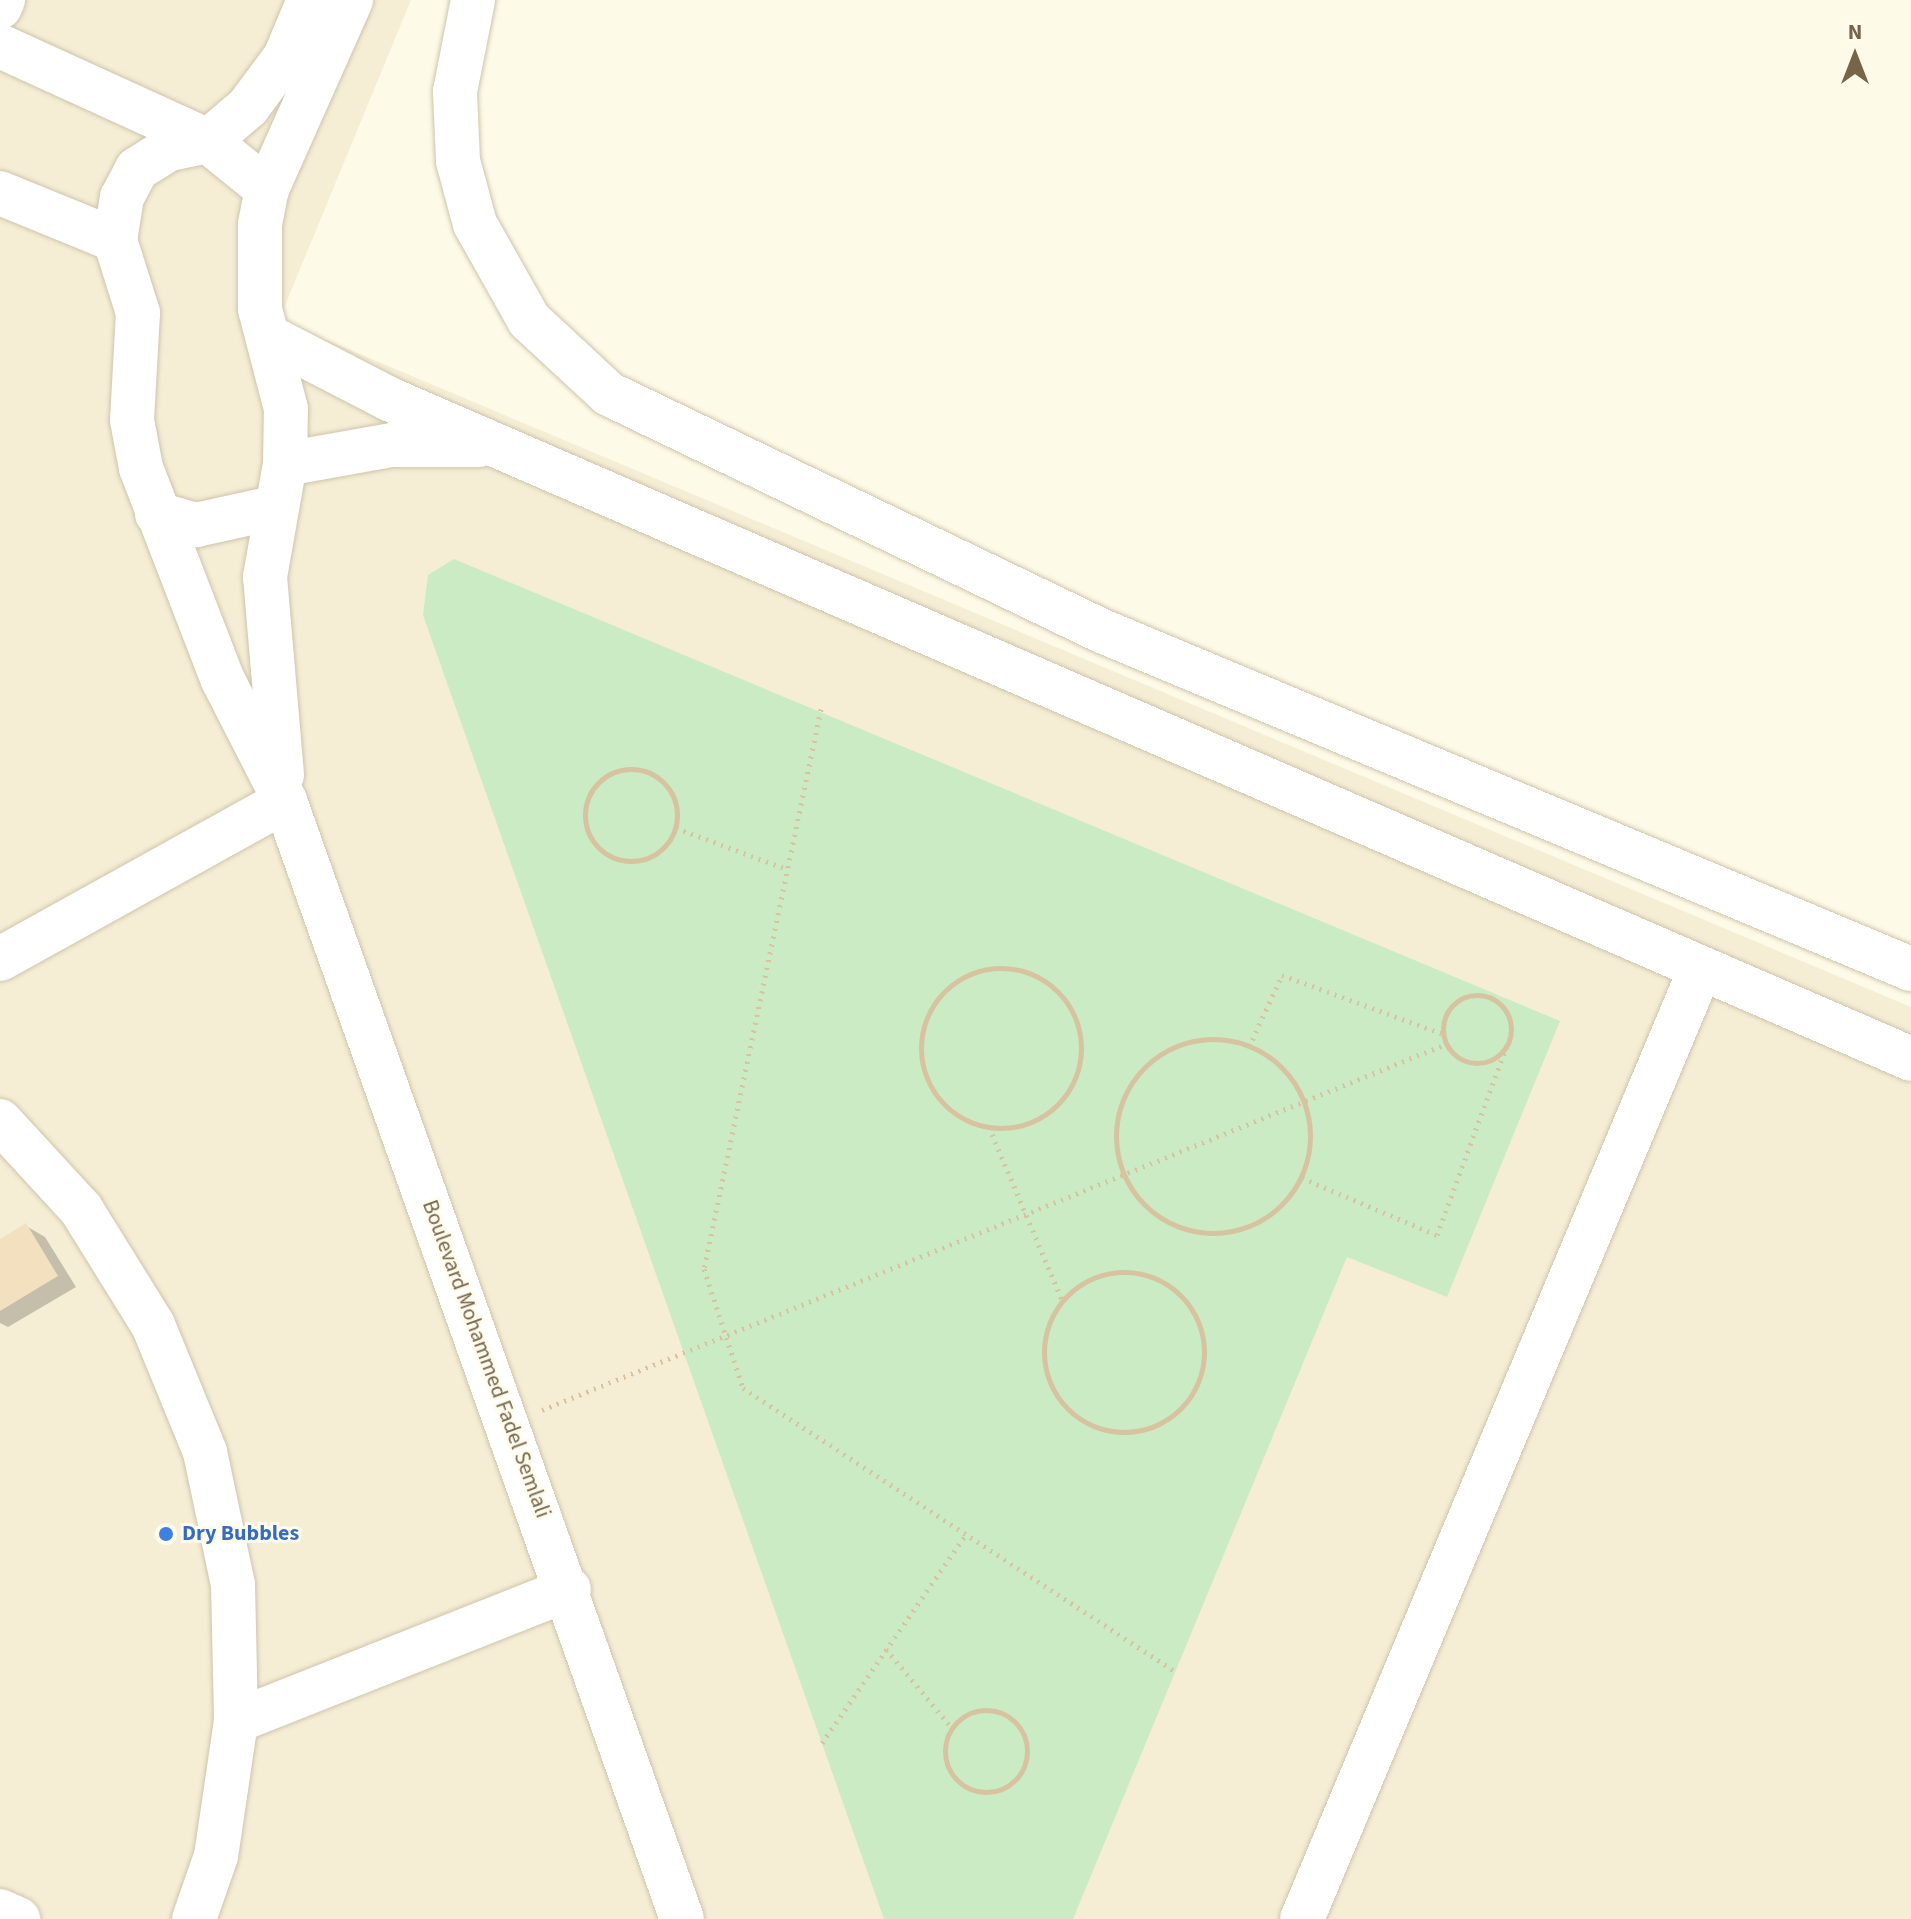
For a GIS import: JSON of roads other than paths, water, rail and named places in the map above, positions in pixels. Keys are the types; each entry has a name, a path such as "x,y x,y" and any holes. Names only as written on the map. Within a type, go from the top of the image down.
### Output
{"street":[{"path":"0,7 3,0"},
{"path":"1,198 115,240 122,197 137,169 169,149 208,141 248,107 285,57 309,0"},
{"name":"Boulevard Mohammed Fadel Semlali","path":"285,801 265,577 273,508 285,464 286,409 258,272 267,189 351,0"},
{"path":"473,0 455,92 458,161 475,224 529,320 609,394 1102,631 1911,969"},
{"path":"0,46 208,141 267,189"},
{"name":"Boulevard Mohammed Fadel Semlali","path":"115,240 138,313 132,420 157,514 223,680 285,801 569,1589 682,1919"},
{"path":"271,338 389,399 514,449 1700,970 1911,1059"},
{"path":"285,464 392,445 514,449"},
{"path":"157,514 196,525 273,508"},
{"path":"0,959 285,801"},
{"path":"1302,1919 1700,970"},
{"path":"0,1121 81,1209 153,1325 205,1452 233,1585 236,1721 216,1856 194,1919"},
{"path":"236,1721 569,1589"},
{"path":"0,1911 18,1919"}],"place":[{"name":"Dry Bubbles","path":"166,1534"}]}
